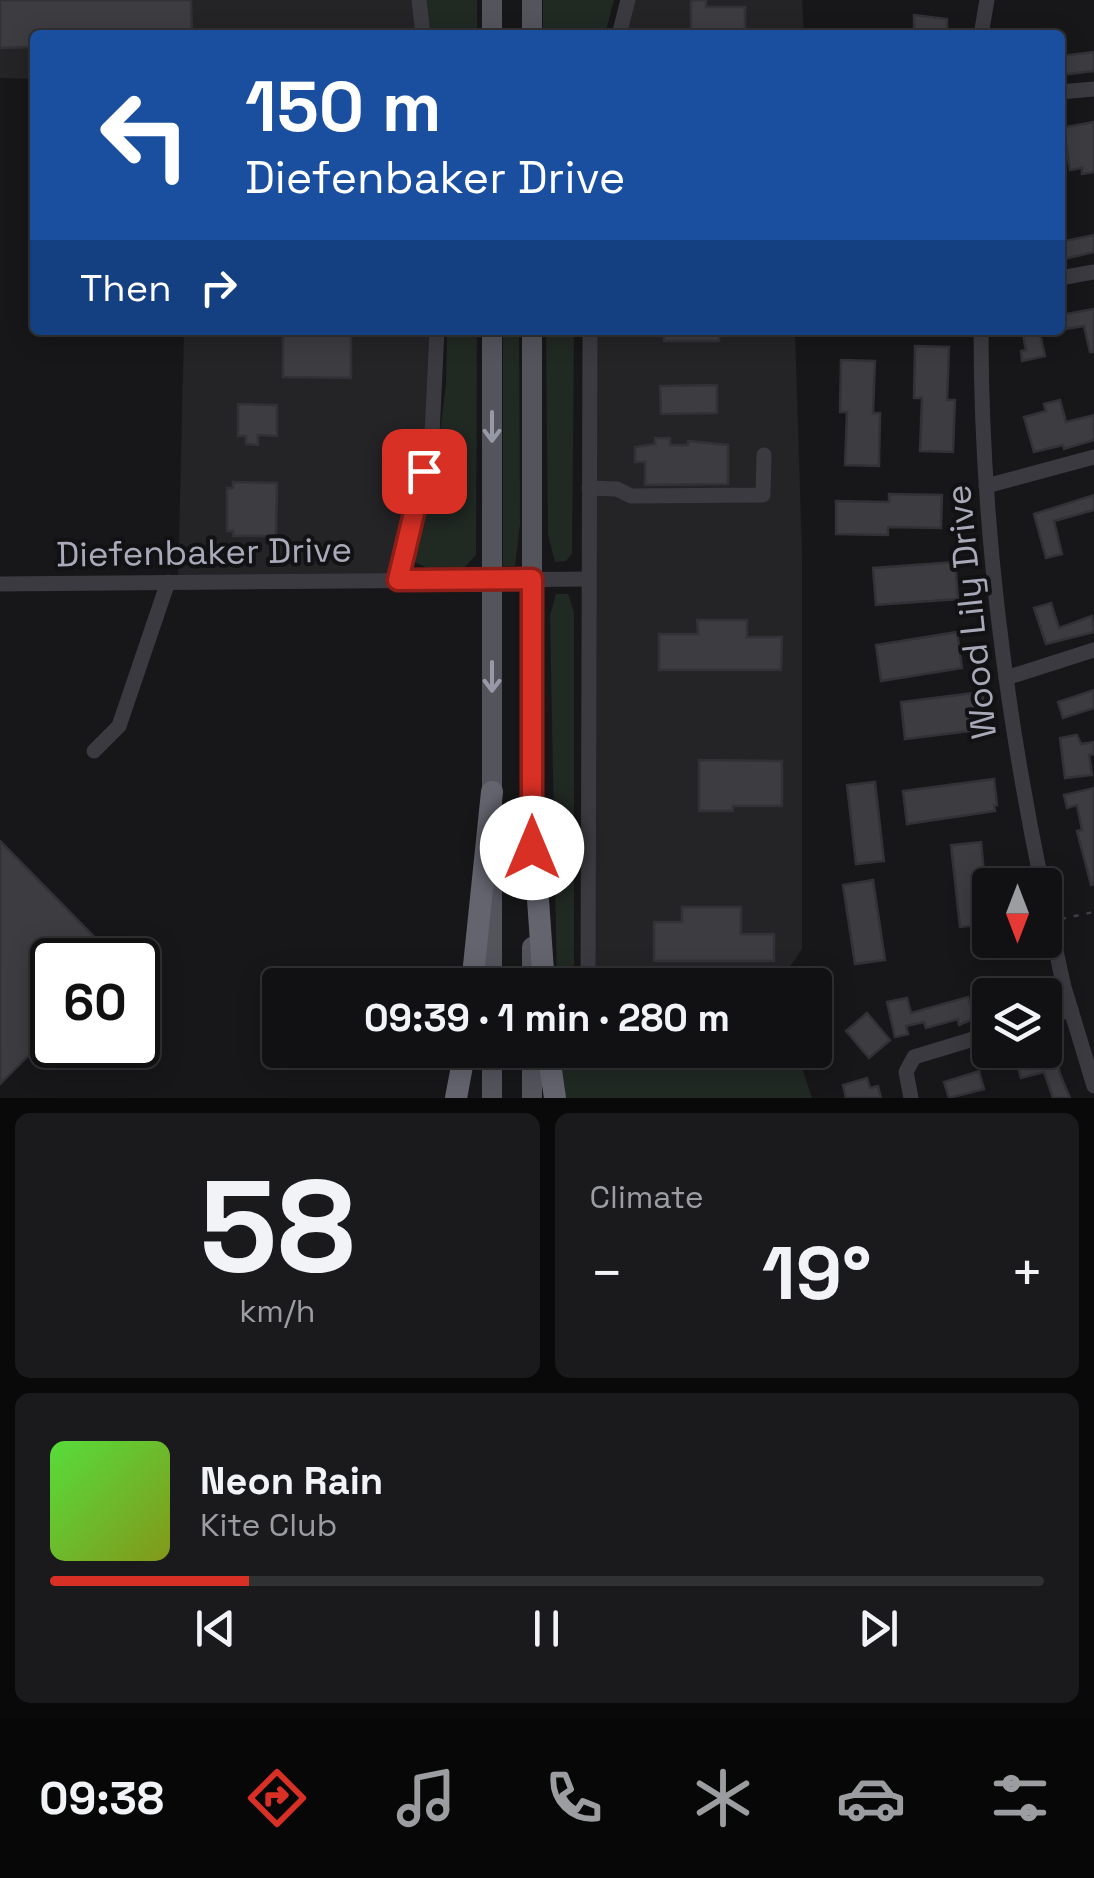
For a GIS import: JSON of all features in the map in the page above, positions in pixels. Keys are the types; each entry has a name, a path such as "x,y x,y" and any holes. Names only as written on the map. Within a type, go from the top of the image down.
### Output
{"highway":[{"path":"474,968 492,792"},
{"path":"532,814 543,968"},
{"path":"456,1098 462,1068"},
{"path":"551,1068 555,1098"}],"main road":[{"path":"492,0 492,30"},
{"path":"532,0 532,30"},
{"path":"492,335 492,968"},
{"path":"532,335 532,968"},
{"path":"492,1068 492,1098"},
{"path":"532,1068 532,1098"}],"street":[{"path":"419,0 423,30"},
{"path":"620,30 628,0"},
{"path":"981,30 986,0"},
{"path":"1065,92 1094,89"},
{"path":"1065,277 1094,272"},
{"path":"398,580 432,435 438,335"},
{"path":"588,968 590,335"},
{"name":"Wood Lily Drive","path":"981,335 992,570 1026,809 1038,868"},
{"path":"589,488 617,488 631,496 763,494 764,455"},
{"path":"986,486 1094,457"},
{"name":"Diefenbaker Drive","path":"0,584 589,578"},
{"path":"94,751 119,726 168,582"},
{"path":"1006,678 1094,650"},
{"path":"1058,958 1094,1086"},
{"path":"1062,1013 1070,1010"},
{"path":"911,1098 906,1072 914,1058 972,1040"}],"path":[{"path":"1062,918 1094,912"}],"shaded area":[{"path":"0,0 420,0 423,30 30,30 30,79 0,78"},
{"path":"424,0 477,0 477,30 428,30"},
{"path":"543,0 614,0 606,30 543,30"},
{"path":"628,0 802,0 804,30 620,30"},
{"path":"184,335 437,335 432,435 398,580 178,583"},
{"path":"447,335 477,335 476,555 463,569 431,570 413,561 410,546 438,447"},
{"path":"503,335 519,335 520,524 515,566 503,566"},
{"path":"546,335 574,335 572,554 566,561 555,562 548,535"},
{"path":"590,335 795,335 802,555 802,949 789,968 588,968"},
{"path":"556,594 568,594 574,612 574,968 557,968 550,615"},
{"path":"561,1068 802,1068 812,1098 564,1098"}],"building":[{"path":"0,0 191,0 192,30 30,30 30,47 0,48"},
{"path":"691,0 706,0 706,7 745,7 745,30 691,30"},
{"path":"914,15 947,19 947,30 914,30"},
{"path":"1094,52 1094,71 1065,74 1065,55"},
{"path":"1094,122 1094,172 1070,170 1065,127"},
{"path":"1094,235 1094,252 1065,259 1065,241"},
{"path":"1094,309 1094,352 1090,352 1084,326 1065,329 1065,314"},
{"path":"283,335 351,335 351,378 283,377"},
{"path":"664,335 720,335 719,341 664,341"},
{"path":"1023,335 1040,335 1045,356 1022,361 1021,351 1026,350"},
{"path":"915,346 949,347 947,400 955,400 953,452 920,451 922,398 914,398"},
{"path":"841,360 875,361 873,413 880,413 879,466 845,465 847,412 840,412"},
{"path":"717,385 717,413 661,414 660,386"},
{"path":"1060,400 1066,422 1094,415 1094,440 1034,452 1024,417 1046,411 1044,404"},
{"path":"238,404 277,405 277,436 258,435 258,445 246,444 246,436 238,436"},
{"path":"655,438 670,438 670,445 688,445 688,441 728,445 728,484 645,485 645,462 635,462 635,447 655,444"},
{"path":"233,482 277,483 276,536 233,536 233,531 227,531 227,488 233,488"},
{"path":"889,494 942,495 941,528 888,527 888,535 836,534 836,501 889,502"},
{"path":"1094,495 1094,510 1054,521 1062,554 1046,558 1034,514"},
{"path":"955,562 958,599 876,605 873,568"},
{"path":"1051,603 1059,628 1092,616 1094,632 1046,644 1034,608"},
{"path":"697,620 747,620 747,637 782,637 781,670 659,670 659,634 698,634"},
{"path":"957,632 962,668 881,681 876,645"},
{"path":"1094,690 1094,708 1063,718 1058,702"},
{"path":"982,692 987,729 905,739 901,702"},
{"path":"1077,735 1081,744 1094,742 1094,754 1089,755 1092,775 1065,778 1060,738"},
{"path":"699,760 782,761 782,806 699,811"},
{"path":"994,779 995,811 907,824 903,791"},
{"path":"875,782 884,861 856,864 847,785"},
{"path":"1094,788 1091,885 1077,831 1082,830 1077,805 1067,808 1064,795"},
{"path":"0,841 95,938 30,938 30,1054 0,1084"},
{"path":"981,842 984,868 972,868 972,926 960,927 951,845"},
{"path":"873,880 885,960 855,964 843,885"},
{"path":"682,907 741,907 741,934 774,934 774,961 654,961 654,922 682,922"},
{"path":"968,997 972,1004 972,1020 959,1025 958,1019 926,1028 924,1022 906,1026 908,1034 895,1037 887,1002 907,998 911,1013"},
{"path":"867,1013 890,1040 869,1058 846,1031"},
{"path":"1018,1068 1058,1068 1070,1098 1053,1098 1044,1072 1021,1078"},
{"path":"979,1071 984,1089 949,1098 944,1082"},
{"path":"867,1078 870,1088 878,1086 881,1098 846,1098 843,1085"}],"route":[{"path":"424,471 398,580 532,579 532,848"}]}
